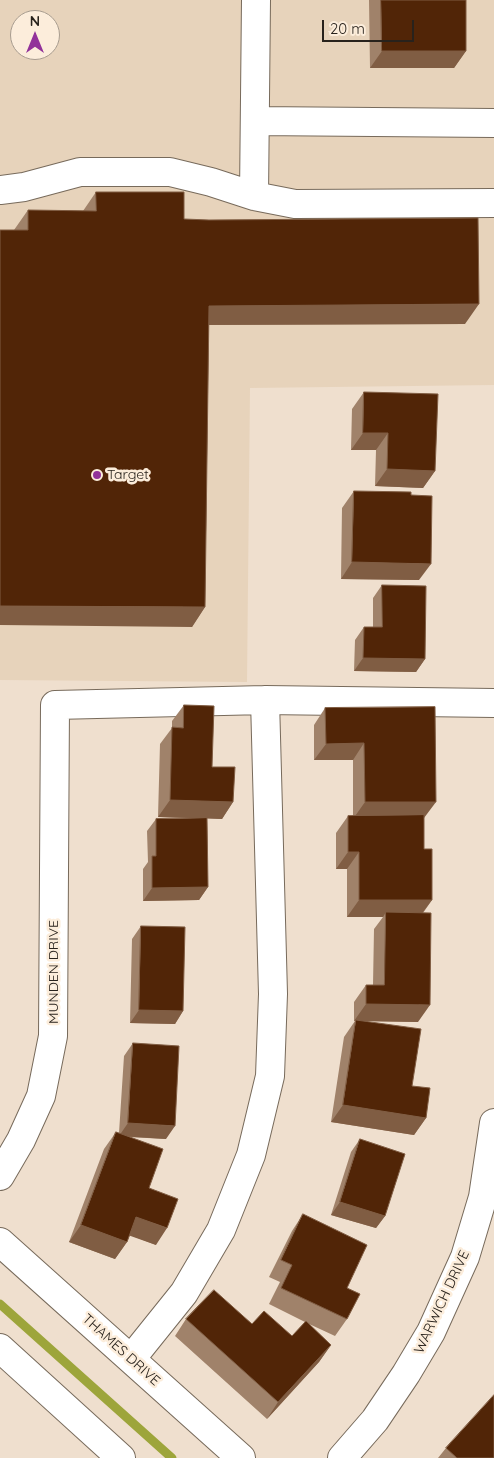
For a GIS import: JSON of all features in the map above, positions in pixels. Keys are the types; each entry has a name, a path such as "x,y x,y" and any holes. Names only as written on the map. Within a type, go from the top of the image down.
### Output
{"street":[{"path":"254,196 256,0"},
{"path":"255,121 494,122"},
{"path":"0,190 24,187 80,172 170,172 211,182 254,196 295,204 494,203"},
{"path":"131,1359 184,1293 221,1230 251,1155 270,1076 273,994 265,700 494,703"},
{"name":"MUNDEN DRIVE","path":"0,1176 22,1140 41,1096 53,1036 55,704 265,700"},
{"name":"WARWICH DRIVE","path":"342,1458 375,1420 431,1332 465,1257 483,1197 494,1124"},
{"name":"THAMES DRIVE","path":"0,1242 241,1458"},
{"path":"0,1348 121,1458"}],"shaded area":[{"path":"0,0 494,0 494,385 250,388 247,682 0,680"}],"building":[{"path":"381,0 466,0 466,51 382,51"},
{"name":"Target","path":"96,192 184,192 184,219 478,218 479,304 209,306 205,607 0,606 0,230 28,230 28,210 96,211"},
{"path":"364,392 438,394 435,471 387,469 388,433 363,433"},
{"path":"354,491 411,492 411,495 432,496 431,564 352,562"},
{"path":"382,585 426,586 425,659 363,658 364,627 382,627"},
{"path":"184,705 214,706 212,767 235,767 233,802 170,800 172,727 183,728"},
{"path":"435,707 436,802 365,802 364,743 326,744 325,708"},
{"path":"424,815 424,849 432,849 432,900 359,900 359,852 348,852 348,816"},
{"path":"207,818 208,887 152,888 152,856 156,856 156,819"},
{"path":"386,912 431,913 430,1005 366,1004 366,985 384,985"},
{"path":"141,926 185,927 183,1011 139,1010"},
{"path":"356,1020 421,1029 412,1086 430,1088 426,1118 343,1105"},
{"path":"133,1043 179,1046 175,1126 128,1123"},
{"path":"116,1132 163,1149 149,1188 178,1199 167,1228 136,1217 127,1242 81,1225"},
{"path":"360,1139 405,1154 385,1216 340,1202"},
{"path":"303,1214 367,1245 347,1288 360,1294 347,1319 281,1288 292,1265 281,1260"},
{"path":"214,1290 252,1324 264,1311 292,1336 306,1321 331,1345 278,1402 186,1319"},
{"path":"494,1395 494,1458 457,1458 446,1448"}],"waterway":[{"path":"0,1304 172,1458"}],"place":[{"name":"Target","path":"97,475"}]}
